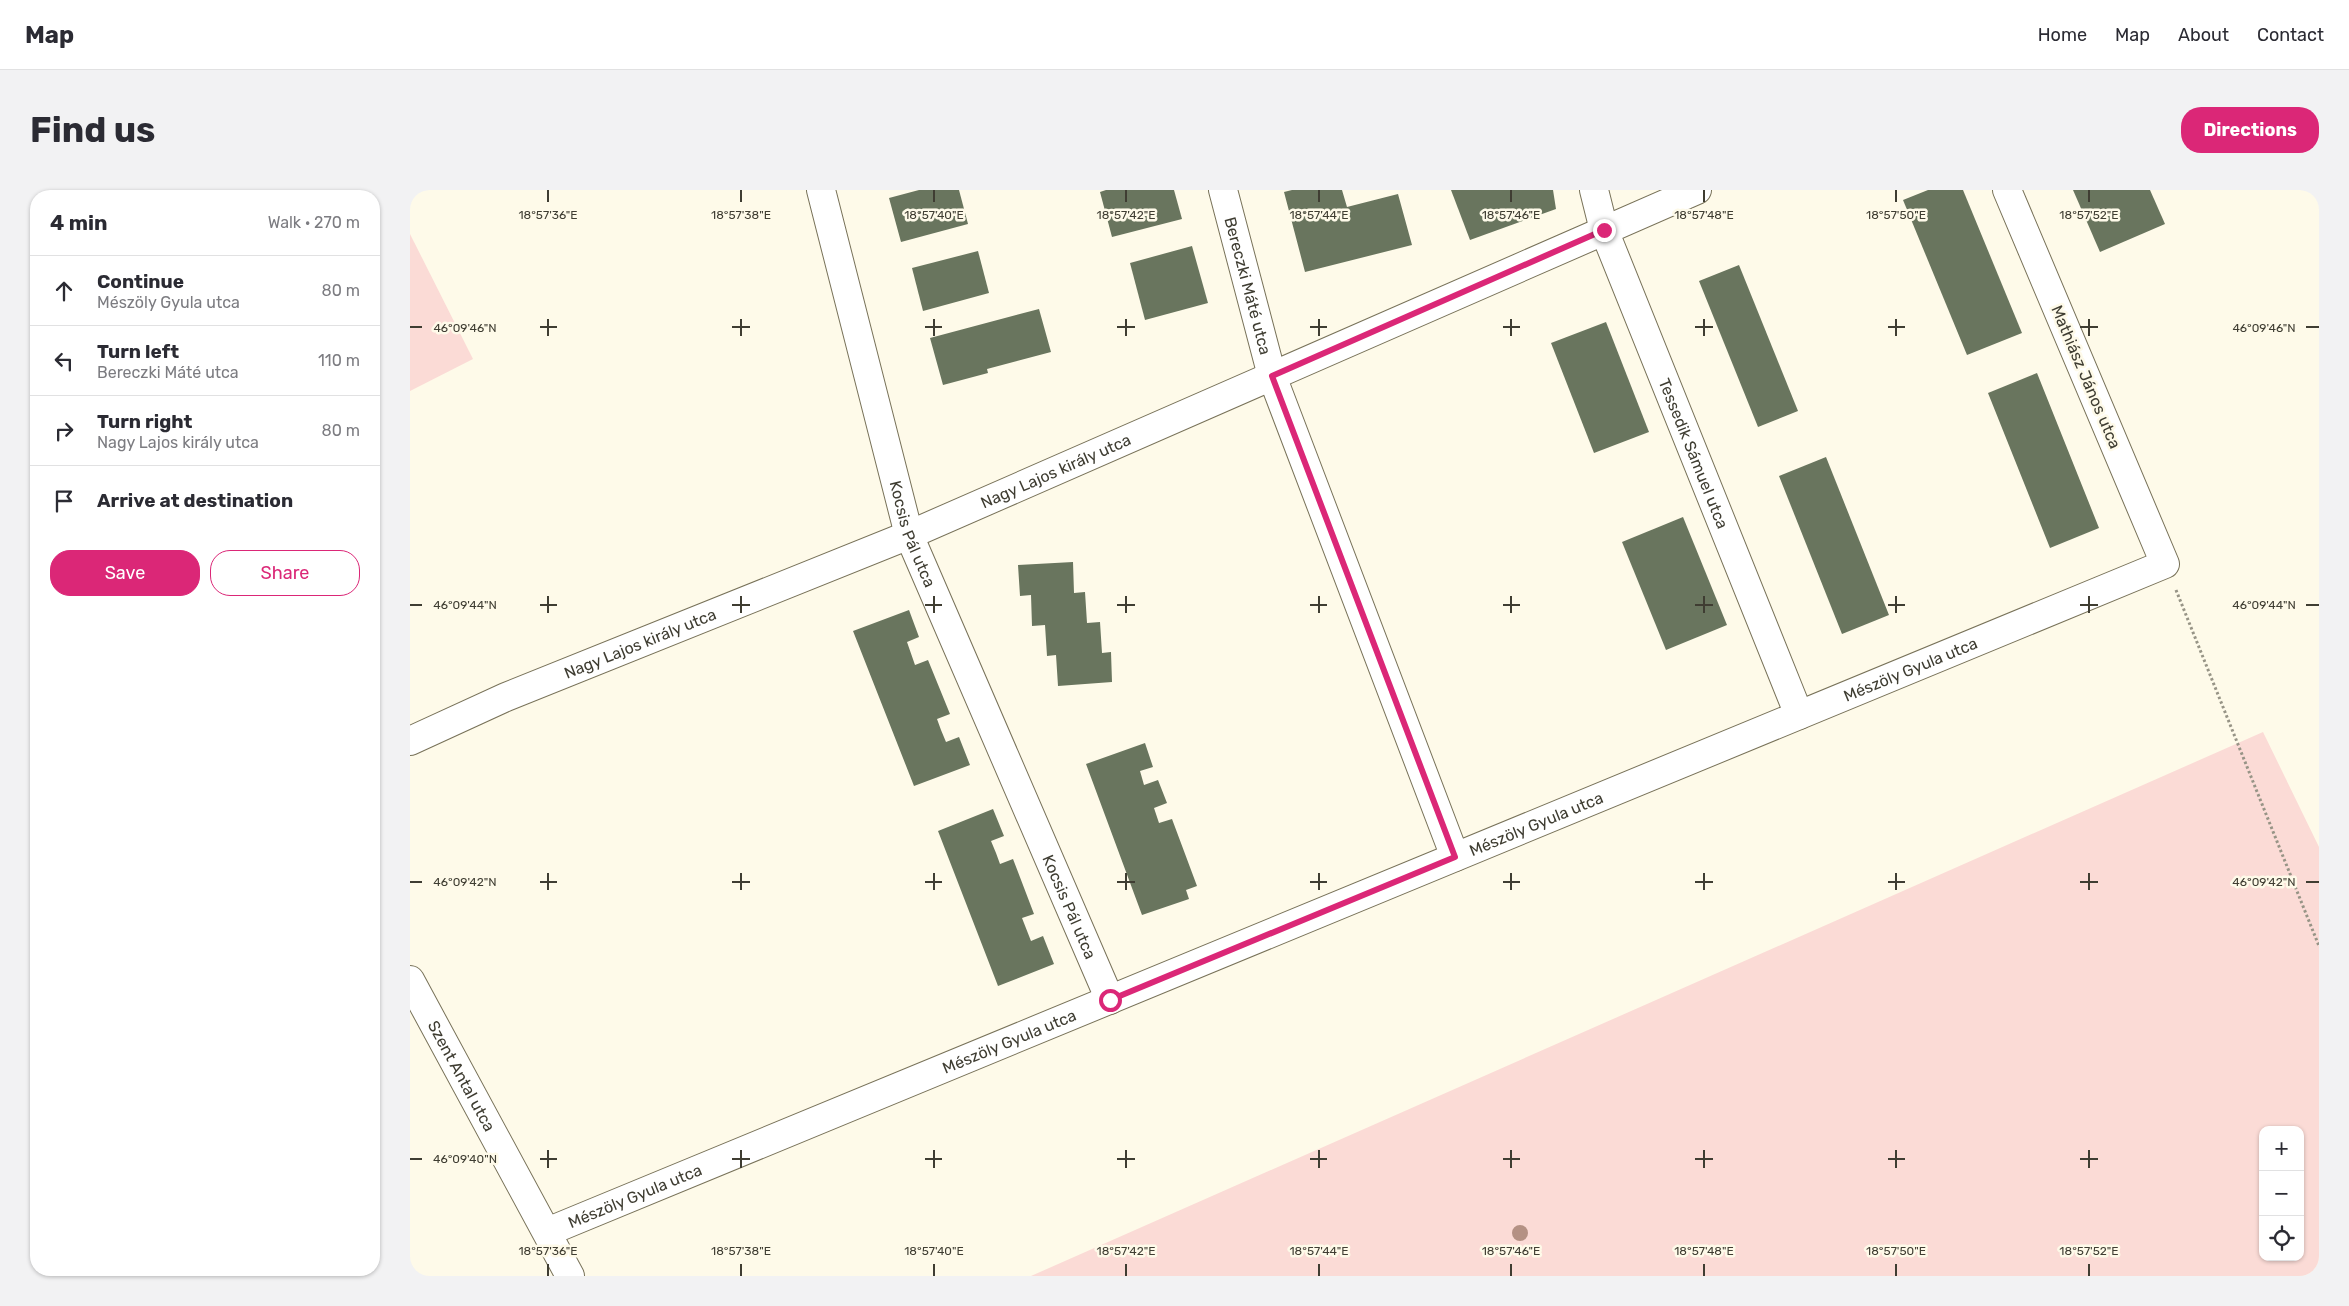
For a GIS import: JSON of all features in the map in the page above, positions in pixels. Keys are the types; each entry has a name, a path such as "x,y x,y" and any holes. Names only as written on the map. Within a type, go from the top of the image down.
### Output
{"street":[{"name":"Kocsis Pál utca","path":"821,190 909,535 1110,1000"},
{"name":"Bereczki Máté utca","path":"1223,190 1272,376 1455,857"},
{"name":"Tessedik Sámuel utca","path":"1594,190 1604,230 1800,715"},
{"name":"Nagy Lajos király utca","path":"410,741 506,697 909,535 1697,190"},
{"name":"Mathiász János utca","path":"2007,190 2165,564"},
{"name":"Mészöly Gyula utca","path":"547,1232 2165,564"},
{"name":"Szent Antal utca","path":"410,980 570,1276"}],"path":[{"path":"2165,564 2317,934 2319,946"}],"shaded area":[{"path":"410,234 473,359 410,391"},
{"path":"2263,732 2319,847 2319,1276 1031,1276"}],"building":[{"path":"919,190 959,190 968,224 901,242 889,198"},
{"path":"1106,190 1174,190 1182,219 1112,237 1100,192"},
{"path":"1292,190 1342,190 1347,207 1398,194 1412,245 1305,272 1284,192"},
{"path":"1451,190 1553,190 1556,209 1470,240"},
{"path":"1928,190 1963,190 2022,333 1967,355 1903,200"},
{"path":"2073,190 2150,190 2165,224 2100,252"},
{"path":"1192,246 1208,303 1145,320 1130,263"},
{"path":"978,251 989,293 923,311 912,268"},
{"path":"1739,265 1798,411 1758,427 1699,281"},
{"path":"1039,309 1051,352 987,369 988,373 943,385 930,338"},
{"path":"1606,322 1649,432 1594,453 1551,343"},
{"path":"2037,373 2099,528 2050,548 1988,393"},
{"path":"1826,457 1889,615 1842,634 1779,476"},
{"path":"1683,517 1727,625 1666,650 1622,542"},
{"path":"1073,562 1074,593 1085,592 1087,623 1100,622 1102,653 1111,652 1112,682 1058,686 1056,655 1047,656 1045,625 1032,626 1031,595 1020,596 1018,565"},
{"path":"909,610 919,637 907,642 915,665 928,660 950,714 937,719 941,730 946,742 959,737 970,765 914,786 853,631"},
{"path":"1145,743 1153,767 1140,771 1144,785 1158,780 1167,803 1154,808 1159,823 1172,819 1197,886 1186,890 1189,899 1142,915 1086,764"},
{"path":"993,809 1004,836 991,841 1000,864 1013,859 1034,914 1022,918 1031,941 1043,936 1054,964 998,986 938,831"}],"route":[{"path":"1110,1000 1455,857 1272,376 1604,230"}]}
